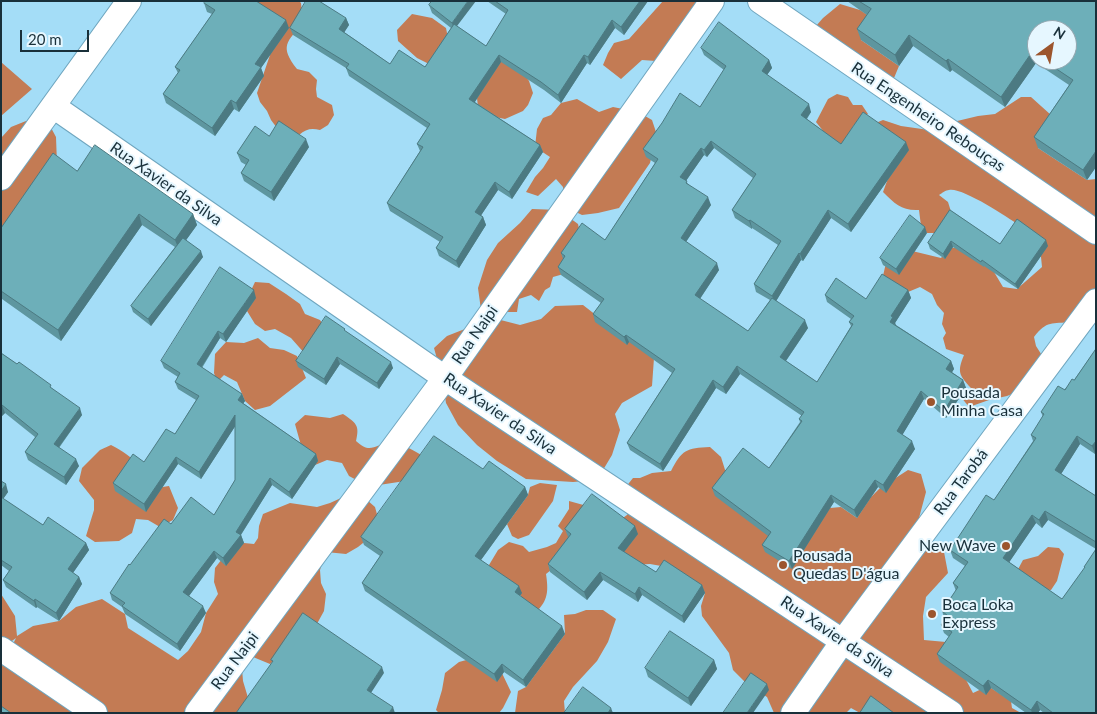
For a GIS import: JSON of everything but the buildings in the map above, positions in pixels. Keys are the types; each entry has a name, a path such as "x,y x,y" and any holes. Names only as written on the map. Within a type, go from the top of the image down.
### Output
{"street":[{"path":"1,178 129,1"},
{"name":"Rua Naipi","path":"197,713 445,378 712,1"},
{"name":"Rua Engenheiro Rebouças","path":"760,1 1096,232"},
{"name":"Rua Xavier da Silva","path":"53,106 445,378 951,713"},
{"name":"Rua Tarobá","path":"793,713 843,641 1096,302"},
{"path":"1,649 95,713"}],"shaded area":[{"path":"259,1 299,1 301,3 303,23 289,40 287,49 291,61 297,69 309,72 317,80 317,97 332,105 334,115 328,125 320,130 304,131 299,135 277,128 260,102 257,93 270,55 254,6"},
{"path":"663,1 699,1 656,61 642,60 621,79 603,65 608,53 614,43 629,39"},
{"path":"840,4 860,10 875,20 861,40 899,66 894,78 885,83 816,26"},
{"path":"412,14 432,18 446,28 449,43 433,66 417,58 398,41 397,30"},
{"path":"500,57 517,64 529,81 533,93 523,111 505,119 495,117 478,107 476,89"},
{"path":"1,62 32,89 1,116"},
{"path":"837,94 848,97 853,105 862,105 868,114 854,125 839,149 816,122 828,99"},
{"path":"1021,97 1031,97 1051,115 1038,148 1087,180 1096,179 1096,297 1071,322 1046,325 1034,337 1036,346 1043,357 1019,391 969,407 961,397 971,388 960,373 960,366 964,355 946,349 943,338 946,333 942,324 944,313 937,305 932,294 920,287 908,292 882,280 886,263 904,249 941,258 949,248 967,247 994,272 1003,287 1017,289 1042,267 1041,257 1023,248 1019,225 984,203 955,190 948,190 939,195 948,202 953,218 940,233 927,233 921,226 919,210 899,206 883,192 890,173 861,129 883,120 901,126 936,131 953,122 995,114"},
{"path":"577,99 599,112 613,107 638,112 652,120 657,135 650,163 619,208 582,215 564,206 563,187 556,179 538,196 526,192 550,157 535,147 537,129 543,118 551,115 561,103"},
{"path":"26,121 39,131 49,124 56,137 57,164 1,243 1,138 11,127"},
{"path":"532,209 559,210 578,224 581,237 567,273 553,277 550,287 545,290 539,301 531,295 519,299 517,312 481,310 478,288 487,260 498,243"},
{"path":"255,282 269,283 300,304 305,314 320,320 328,332 306,355 291,338 275,329 265,331 255,324 247,311 246,301"},
{"path":"583,305 601,319 655,344 652,386 622,403 615,414 620,430 612,455 597,480 573,482 526,479 497,461 477,445 458,425 446,403 442,377 434,348 447,336 475,325 489,317 520,325 541,319 555,306"},
{"path":"258,338 270,348 284,350 297,356 306,378 270,406 255,410 245,401 237,382 224,375 217,382 214,373 215,354 226,342 244,343"},
{"path":"343,414 356,425 356,441 366,448 393,443 409,448 423,456 405,481 379,485 364,484 349,476 342,463 327,460 315,465 302,449 295,424 305,415 330,418"},
{"path":"111,445 132,459 156,488 169,486 178,508 173,520 160,527 148,520 136,519 132,533 119,541 95,542 86,536 94,510 94,500 79,481 82,468 100,450"},
{"path":"710,447 721,457 726,473 830,508 841,507 857,518 871,497 880,488 908,470 921,474 926,492 919,518 924,544 944,552 948,573 926,597 923,616 924,640 946,642 973,693 988,686 1011,701 1012,708 1021,713 860,713 851,708 846,713 774,713 767,697 747,684 733,670 729,653 702,616 701,606 705,593 667,567 650,564 633,565 614,539 613,525 627,515 633,505 625,488 633,478 671,471 682,454 690,449"},
{"path":"540,483 557,485 553,501 529,535 518,539 512,536 507,524 528,495 530,487"},
{"path":"357,495 375,507 378,518 368,539 346,554 326,552 320,570 321,583 326,594 324,611 313,631 270,664 253,657 241,656 243,681 249,701 241,713 1,713 1,668 16,638 1,649 1,594 15,616 17,636 33,626 59,621 76,607 102,599 125,614 128,628 178,660 188,651 201,632 206,613 218,594 214,582 215,568 229,550 244,543 254,544 258,538 263,514 290,503 317,507 341,498"},
{"path":"569,501 587,506 556,566 546,574 547,593 542,606 538,610 520,602 521,593 477,585 498,550 509,542 523,546 529,552 556,543 563,531 558,526 569,509"},
{"path":"1048,547 1059,548 1064,554 1057,581 1051,590 1040,589 1016,573 1023,560 1038,556"},
{"path":"586,610 603,610 616,619 608,642 597,661 573,687 564,701 565,713 515,713 518,691 526,687 565,634 564,615"},
{"path":"470,659 500,669 511,692 503,708 499,713 439,713 436,710 445,673 459,662"}],"place":[{"name":"Pousada Minha Casa","path":"931,402"},
{"name":"New Wave","path":"1006,546"},
{"name":"Pousada Quedas D'água","path":"783,565"},
{"name":"Boca Loka Express","path":"932,614"}]}
